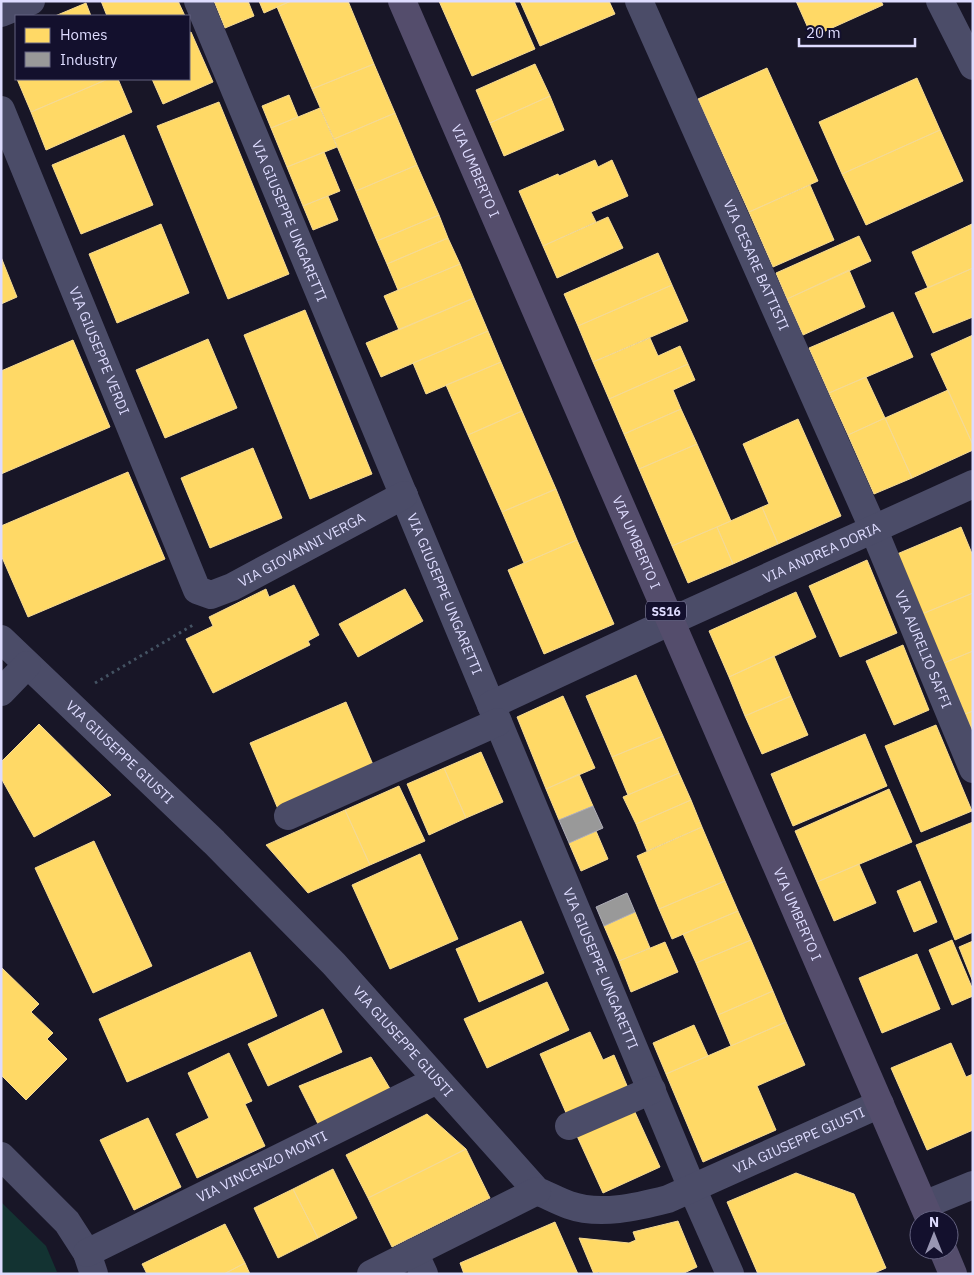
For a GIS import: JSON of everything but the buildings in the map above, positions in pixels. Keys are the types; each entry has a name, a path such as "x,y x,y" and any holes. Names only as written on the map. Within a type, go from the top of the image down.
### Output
{"main road":[{"name":"VIA UMBERTO I","path":"402,1 926,1210"},
{"path":"947,1260 953,1274"}],"street":[{"path":"1,12 31,1"},
{"name":"VIA GIUSEPPE UNGARETTI","path":"198,1 692,1188 730,1274"},
{"name":"VIA CESARE BATTISTI","path":"639,1 874,528"},
{"path":"940,1 973,66"},
{"name":"VIA GIUSEPPE VERDI","path":"1,110 204,593"},
{"name":"VIA ANDREA DORIA","path":"288,816 495,714 671,621 973,484"},
{"name":"VIA GIOVANNI VERGA","path":"204,593 232,587 404,495"},
{"name":"VIA AURELIO SAFFI","path":"874,528 973,768"},
{"name":"VIA GIUSEPPE GIUSTI","path":"1,639 214,842 334,964 537,1191 571,1206 602,1210 634,1208 668,1199 880,1104"},
{"path":"1,692 27,664"},
{"name":"VIA VINCENZO MONTI","path":"91,1263 437,1080"},
{"path":"569,1126 652,1090"},
{"path":"1,1156 67,1222 91,1263"},
{"path":"932,1210 973,1185"},
{"path":"371,1274 419,1263 537,1191"}],"path":[{"path":"65,701 198,622 204,593"}],"green space":[{"path":"1,1202 46,1246 57,1272 1,1274"}]}
